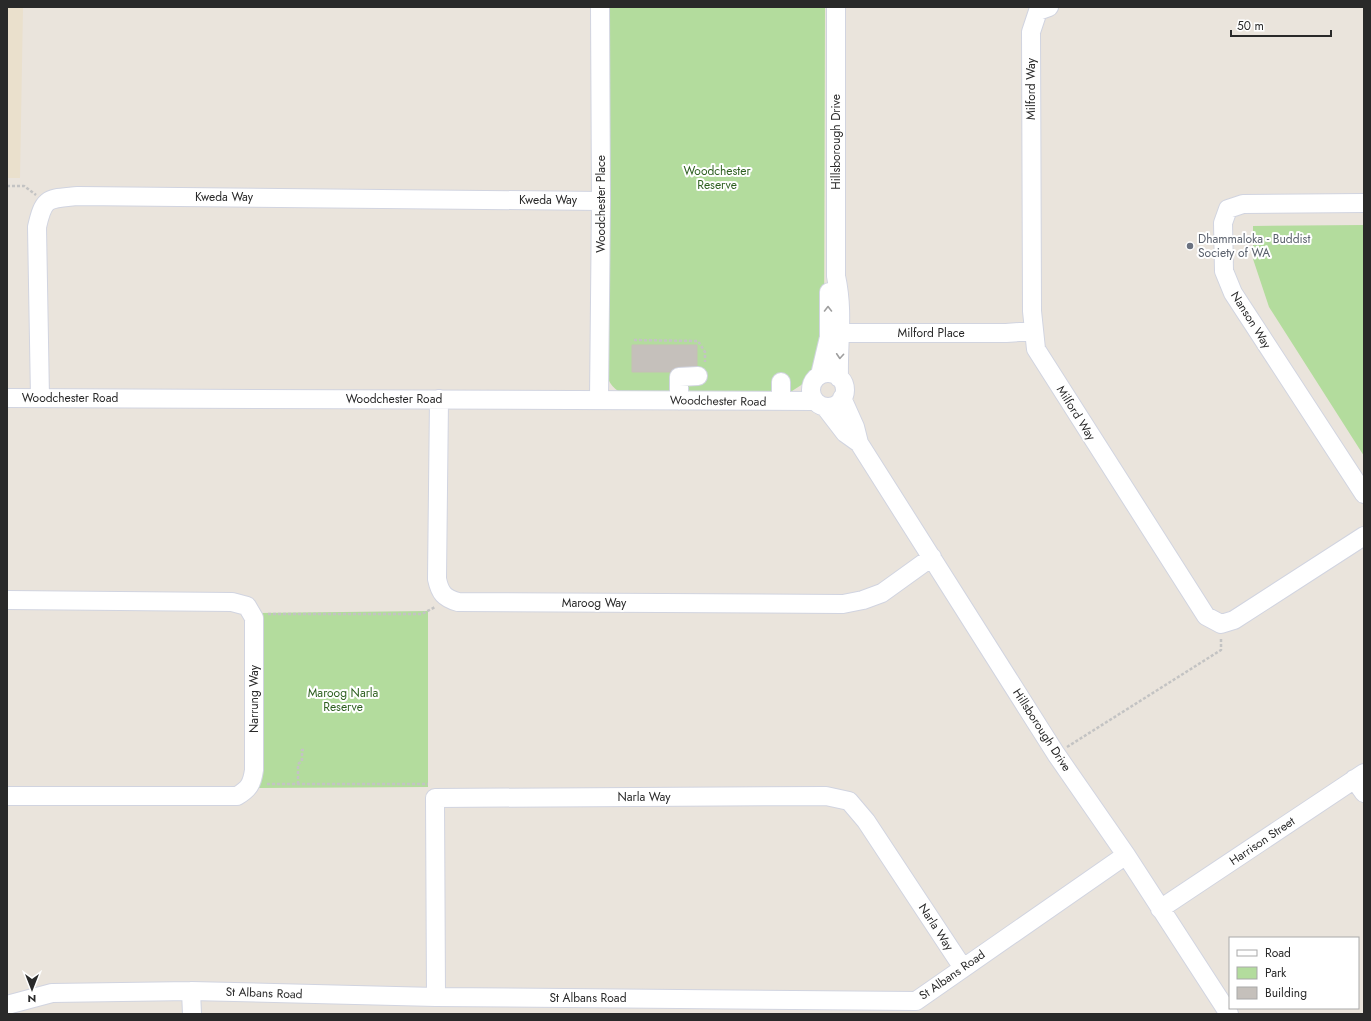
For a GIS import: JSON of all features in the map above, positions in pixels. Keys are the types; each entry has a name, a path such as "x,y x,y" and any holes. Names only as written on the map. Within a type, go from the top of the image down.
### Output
{"street":[{"name":"Woodchester Place","path":"598,400 601,201 600,7"},
{"name":"Hillsborough Drive","path":"836,7 836,276 840,296 835,333 839,378"},
{"name":"Milford Way","path":"1049,7 1038,11 1031,32 1033,331 1036,349 1206,616 1221,624"},
{"name":"Kweda Way","path":"46,202 55,198 78,196 601,201"},
{"path":"40,398 37,227 41,211 46,202"},
{"name":"Nanson Way","path":"1364,203 1243,204 1228,209 1223,223 1224,271 1233,294 1364,494"},
{"name":"Milford Place","path":"835,333 1006,333 1033,331"},
{"name":"Hillsborough Drive","path":"818,377 827,348 835,333"},
{"path":"679,401 679,377 702,370"},
{"path":"832,374 839,378 843,383 845,391 842,398 833,406 820,404 810,389 818,377 832,374"},
{"name":"Woodchester Road","path":"781,401 798,393 818,377"},
{"path":"781,382 781,401"},
{"name":"Woodchester Road","path":"7,398 781,401 820,404"},
{"name":"Hillsborough Drive","path":"842,398 855,427 859,443 1056,754 1126,855 1229,1014"},
{"path":"439,399 437,579 439,592 447,599"},
{"name":"Hillsborough Drive","path":"820,404 845,433 859,443"},
{"path":"1221,624 1234,620 1364,536"},
{"name":"Maroog Way","path":"447,599 466,602 843,604 864,600 882,592 932,557"},
{"path":"7,600 232,602 247,606 253,614"},
{"name":"Narrung Way","path":"252,784 254,770 253,614"},
{"name":"Harrison Street","path":"1160,909 1361,782"},
{"path":"7,796 237,796 247,790 252,784"},
{"name":"Narla Way","path":"436,998 435,798 826,796 849,800 866,821 963,968"},
{"name":"St Albans Road","path":"7,1005 52,993 191,991 789,1007 916,1001 1126,855"},
{"path":"191,991 192,1014"}],"path":[{"path":"7,186 24,186 46,202"},
{"path":"634,340 698,341 705,352 702,370"},
{"path":"253,614 422,614 447,599"},
{"path":"1056,754 1221,650 1221,624"},
{"path":"298,784 298,764 302,761 302,750 306,750"},
{"path":"252,784 432,784"}],"shaded area":[{"path":"7,7 23,7 20,178 7,178"}],"green space":[{"name":"Woodchester Reserve","path":"610,7 825,7 824,349 821,366 809,380 792,391 761,396 622,393 613,386 607,377 606,366 609,355"},
{"path":"1364,225 1364,456 1269,307 1253,259 1253,226"},
{"name":"Maroog Narla Reserve","path":"428,611 428,787 259,788 258,613"}],"building":[{"path":"632,345 697,345 697,372 632,372"}],"place":[{"name":"Dhammaloka - Buddist Society of WA","path":"1190,246"}]}
